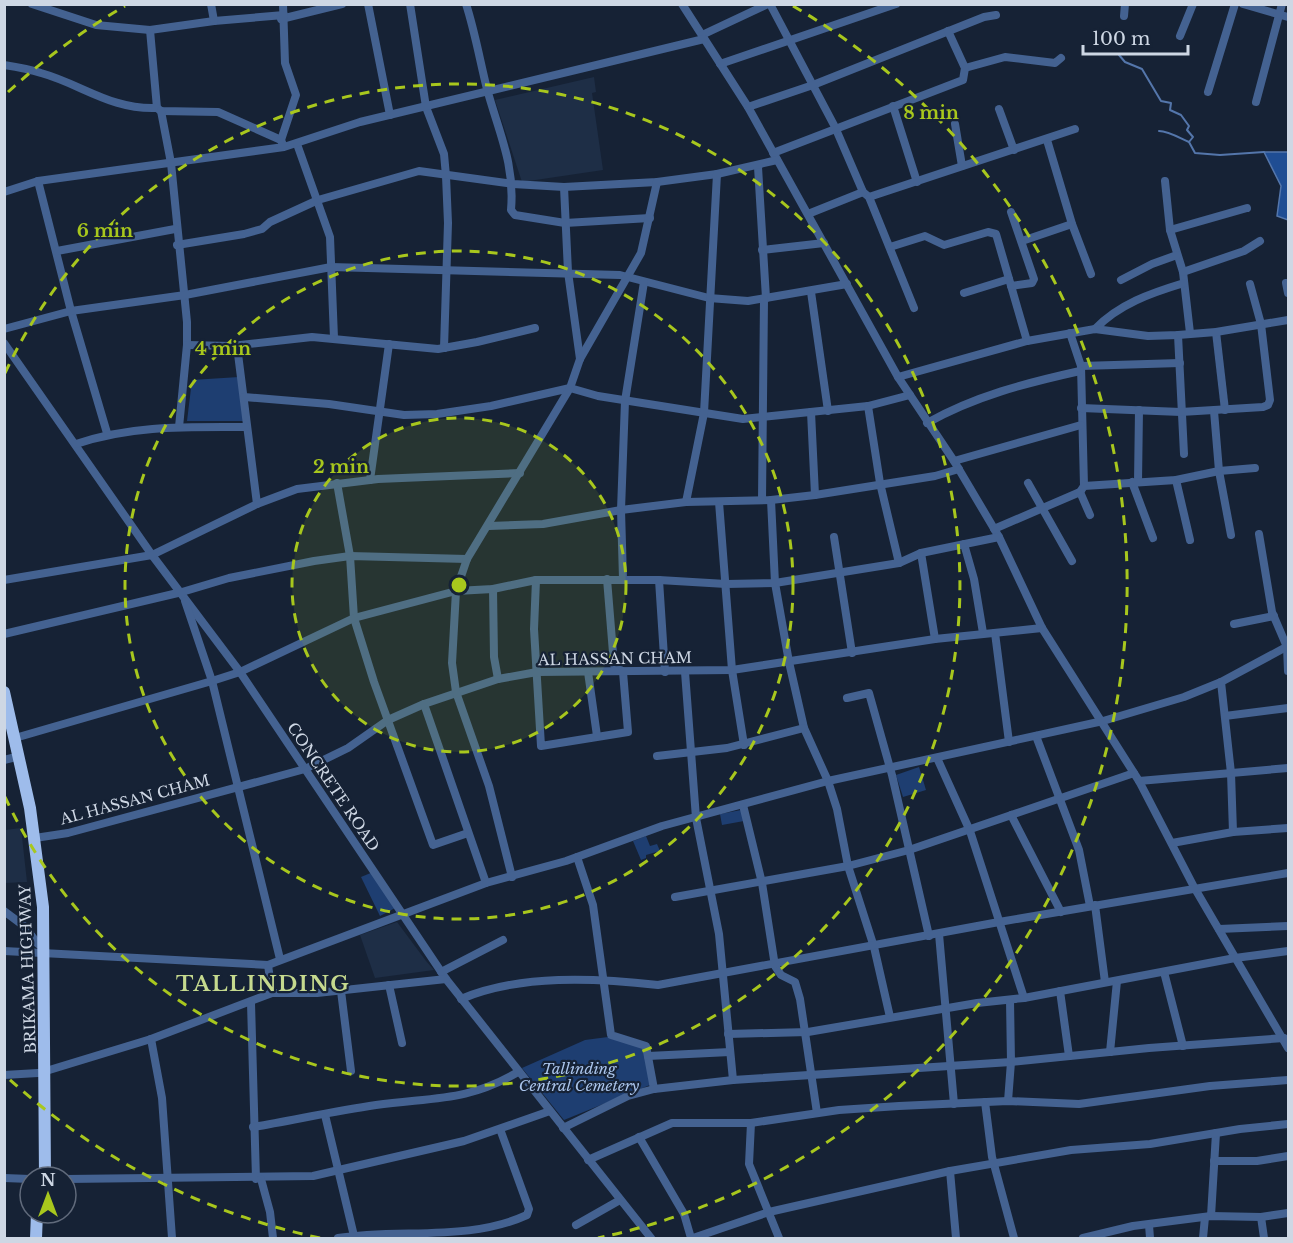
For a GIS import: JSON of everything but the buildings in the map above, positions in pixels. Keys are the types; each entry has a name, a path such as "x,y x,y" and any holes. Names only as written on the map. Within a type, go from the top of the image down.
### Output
{"highway":[{"name":"BRIKAMA HIGHWAY","path":"4,692 35,838 45,1165"},
{"name":"BRIKAMA HIGHWAY","path":"4,724 8,759 31,858 40,950"},
{"name":"BRIKAMA HIGHWAY","path":"38,1165 42,1072"}],"street":[{"path":"32,4 96,25 150,30 214,21 283,17 342,4"},
{"path":"211,4 214,21"},
{"path":"282,144 296,95 285,63 283,4"},
{"path":"368,4 390,115"},
{"path":"410,4 426,107 444,154 448,269 444,348"},
{"path":"466,4 488,91 507,149 513,184 511,210 515,215 565,223 650,218"},
{"path":"682,4 748,107 898,377 957,465 999,537 1042,628 1137,777 1194,887 1285,1038 1288,1048"},
{"path":"4,192 38,181 171,163 282,144 297,144 390,115 703,37 769,4 835,127 890,247 914,308"},
{"path":"720,64 896,4"},
{"path":"1124,16 1125,4"},
{"path":"1180,36 1193,4"},
{"path":"1208,92 1235,4"},
{"path":"1243,4 1284,16"},
{"path":"1256,102 1284,16 1282,4"},
{"path":"748,107 813,85 984,17 996,15"},
{"path":"150,30 159,110 171,163 177,245 185,295 188,345 179,427"},
{"path":"177,245 262,229 270,222 318,200 419,171 513,184 564,187 657,182 758,166 835,127 963,80 965,68 948,31"},
{"path":"965,68 1005,57 1055,63 1061,58"},
{"path":"4,65 43,73 97,97 159,110 218,112 282,144"},
{"path":"893,106 917,182"},
{"path":"999,110 1014,150"},
{"path":"955,124 962,166"},
{"path":"808,214 866,194 917,182 1076,129"},
{"path":"1047,140 1072,224 1091,274"},
{"path":"297,144 330,237 334,338"},
{"path":"758,166 765,298 763,418 767,500 775,583 804,728 828,781 848,866 874,947 890,1017"},
{"path":"686,502 704,413 717,174"},
{"path":"38,181 71,311 107,434"},
{"path":"1165,181 1170,230 1183,272 1190,333"},
{"path":"512,877 489,786 456,692 452,663 456,591 467,559 489,526 570,388 580,359 642,253 657,182"},
{"path":"564,187 568,272 580,359"},
{"path":"1170,230 1247,208"},
{"path":"964,293 1010,283 1033,281 1011,212"},
{"path":"1022,241 1072,224"},
{"path":"57,251 176,229"},
{"path":"890,247 925,236 944,245 992,232 996,234 1027,341"},
{"path":"1183,272 1244,251 1260,241"},
{"path":"762,250 824,243"},
{"path":"1121,280 1152,264 1178,255"},
{"path":"4,329 71,311 185,295 331,267 568,272 630,277 709,298 748,302 847,284"},
{"path":"623,579 621,510 626,401 644,282"},
{"path":"1095,329 1105,318 1129,303 1184,283"},
{"path":"1286,283 1288,293"},
{"path":"1081,408 1181,412 1225,411 1268,405 1270,400 1261,324 1250,284"},
{"path":"811,292 828,411"},
{"path":"898,377 1027,341 1095,329 1148,336 1178,335 1216,332 1288,320"},
{"path":"188,345 237,346 302,338 334,338 444,348 535,327"},
{"path":"1216,332 1225,411"},
{"path":"1070,333 1080,369 1082,489 1090,515"},
{"path":"1178,335 1184,454"},
{"name":"CONCRETE ROAD","path":"4,343 152,555 240,672 339,817 443,976 651,1239"},
{"path":"370,480 389,344"},
{"path":"237,346 257,504"},
{"path":"927,423 984,396 1080,369 1180,363"},
{"path":"244,397 329,404 404,416 491,406 570,388 626,401 743,419 868,406 910,395"},
{"path":"868,406 880,483 898,563"},
{"path":"1139,411 1135,482 1154,538"},
{"path":"1214,411 1219,471 1231,535"},
{"path":"811,412 815,495"},
{"path":"489,526 543,524 621,510 686,502 767,500 815,495 935,476 957,465 1081,425"},
{"path":"76,444 107,434 179,427 246,427"},
{"path":"993,529 1082,489 1135,482 1176,480 1219,471 1255,468"},
{"path":"4,580 152,555 257,504 297,489 370,480 520,473"},
{"path":"1176,480 1190,540"},
{"path":"337,483 350,556 354,618 433,845 468,833"},
{"path":"1028,483 1040,508 1072,561"},
{"path":"719,502 732,670 744,745"},
{"path":"1259,534 1274,616 1288,646 1288,671"},
{"path":"834,537 852,653"},
{"path":"15,738 240,672 354,618 456,591 494,589 536,580 623,579 726,584 775,583 898,563 921,553 999,537"},
{"path":"964,544 974,579 983,633"},
{"path":"921,553 935,639"},
{"path":"4,634 182,592 229,578 350,556 467,559"},
{"path":"536,580 534,629 541,746 628,732 623,672 614,665 607,579"},
{"path":"659,580 664,672"},
{"path":"494,589 494,657 498,679"},
{"path":"182,592 212,681 280,959"},
{"path":"1234,624 1274,616"},
{"name":"AL HASSAN CHAM","path":"35,838 68,832 305,770 348,748 388,720 456,692 498,679 537,672 732,670 935,639 1042,628"},
{"path":"995,633 1009,742"},
{"path":"4,951 40,950 268,965 486,883 578,857 662,826 743,806 828,781 1103,721 1184,697 1221,682 1288,646"},
{"path":"588,672 597,736"},
{"path":"685,672 696,818 719,934 733,1080"},
{"path":"1221,682 1231,774 1233,832"},
{"path":"847,698 869,693 929,936"},
{"path":"424,704 486,883"},
{"path":"1225,716 1288,708"},
{"path":"657,756 692,754 744,745 804,728"},
{"path":"1036,736 1079,850 1093,905 1105,982"},
{"path":"937,758 970,831 1024,998"},
{"path":"675,897 762,884 848,866 970,831 1060,797 1137,777 1231,774 1288,768"},
{"path":"743,806 762,884 775,966 781,975 795,982 800,999 803,1032 817,1113"},
{"path":"1011,815 1061,912"},
{"path":"1172,843 1233,832 1288,828"},
{"path":"578,857 592,905 611,1035 646,1046 654,1089"},
{"path":"461,999 488,987 604,979 658,986 1093,905 1288,873"},
{"path":"4,911 24,926 40,950"},
{"path":"1219,929 1288,926"},
{"path":"939,934 948,1008 954,1104"},
{"path":"4,1075 42,1072 151,1039 218,1012 251,1003 272,993 341,991 389,986 443,976 503,940"},
{"path":"728,1034 803,1032 1024,998 1235,958 1288,951"},
{"path":"268,965 272,993"},
{"path":"1164,972 1183,1046"},
{"path":"1110,1052 1118,981"},
{"path":"389,986 402,1043"},
{"path":"341,991 351,1071"},
{"path":"1060,991 1069,1056"},
{"path":"1008,1101 1011,1062 1010,1000"},
{"path":"251,1003 253,1127 259,1179 270,1212 273,1239"},
{"path":"563,1128 628,1096 654,1089 733,1080 1011,1062 1285,1038"},
{"path":"151,1039 162,1098 170,1178 172,1239"},
{"path":"648,1056 730,1052"},
{"path":"253,1127 376,1105 471,1094 498,1084 518,1072"},
{"path":"588,1160 672,1123 751,1123 817,1113 985,1102 1079,1104 1200,1087 1288,1080"},
{"path":"985,1102 994,1164 1014,1239"},
{"path":"78,1179 259,1179 313,1176 464,1141 550,1111"},
{"path":"325,1114 354,1236"},
{"path":"751,1123 749,1164 780,1239"},
{"path":"639,1137 684,1214 692,1239 769,1212 950,1170 1071,1150 1150,1144 1288,1124"},
{"path":"338,1239 354,1236 428,1234 496,1226 527,1215 529,1209 500,1129"},
{"path":"1203,1239 1208,1216 1216,1133"},
{"path":"1214,1161 1257,1161 1288,1156"},
{"path":"950,1170 956,1239"},
{"path":"576,1224 620,1200"},
{"path":"1083,1239 1149,1225 1208,1216 1261,1217 1288,1214"},
{"path":"1261,1217 1264,1239"},
{"path":"1149,1225 1150,1239"}],"shaded area":[{"path":"594,77 596,92 592,93 603,170 522,182 495,100"},
{"path":"1264,152 1288,152 1288,220 1277,216 1281,186"},
{"path":"21,828 27,882 5,883 5,830"},
{"path":"397,922 434,970 375,978 360,935"}],"green space":[{"path":"239,377 244,421 187,421 192,380"},
{"path":"919,767 926,790 903,797 896,775"},
{"path":"741,810 744,821 722,825 720,814"},
{"path":"646,836 650,846 657,844 660,851 646,855 646,858 641,860 633,841"},
{"path":"373,872 397,907 380,916 361,877"},
{"name":"Tallinding Central Cemetery","path":"608,1037 643,1047 650,1085 564,1120 522,1068 585,1040"}],"waterway":[{"path":"1119,55 1125,62 1142,69 1161,101 1171,103 1170,110 1181,115 1189,126 1187,130 1193,137 1189,142"},
{"path":"1159,131 1170,133 1189,142 1195,153 1220,155 1264,152"}],"district":[{"name":"TALLINDING","path":"263,984"}]}
